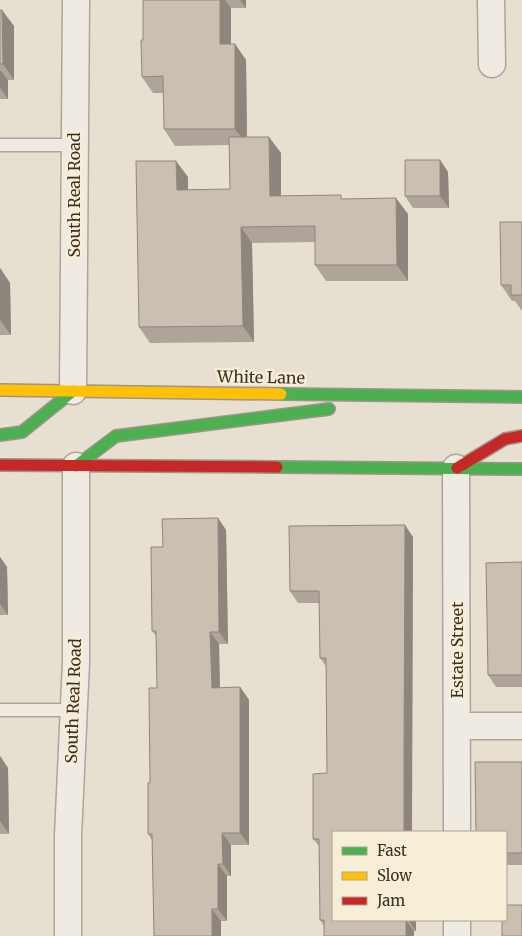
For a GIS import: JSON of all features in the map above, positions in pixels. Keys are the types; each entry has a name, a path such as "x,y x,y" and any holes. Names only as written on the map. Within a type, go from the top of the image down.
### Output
{"main road":[{"name":"White Lane","path":"0,390 522,397"},
{"path":"0,435 22,432 73,391"},
{"path":"76,466 116,436 425,396"},
{"path":"456,468 505,439 522,436"},
{"path":"0,465 522,469"}],"street":[{"name":"South Real Road","path":"73,391 76,0"},
{"path":"491,0 492,64"},
{"name":"South Real Road","path":"68,936 68,836 76,662 76,466"},
{"name":"Estate Street","path":"456,468 457,831"},
{"path":"457,726 522,726"},
{"path":"457,921 457,936"}],"lane":[{"path":"0,145 74,145"},
{"path":"0,710 73,710"}],"building":[{"path":"143,0 220,0 220,44 235,44 235,129 164,129 163,76 142,77"},
{"path":"0,10 2,10 3,64 0,64"},
{"path":"229,137 269,137 270,196 341,195 341,199 396,198 397,265 315,265 315,226 241,227 243,326 139,327 136,161 176,161 177,190 230,189"},
{"path":"405,160 440,160 440,196 405,196"},
{"path":"500,222 522,222 522,295 511,295 511,285 501,285"},
{"path":"218,518 219,632 210,632 212,688 240,687 240,833 222,833 223,864 218,864 218,909 212,909 212,936 154,936 152,834 148,834 148,783 150,783 149,688 157,688 156,631 152,631 151,547 163,547 162,519"},
{"path":"405,525 404,831 332,831 332,921 406,921 406,936 324,936 324,920 320,920 319,839 313,839 313,774 327,773 326,658 320,658 319,591 290,591 289,526"},
{"path":"522,562 522,675 488,675 486,563"},
{"path":"475,762 522,762 522,853 507,853 507,831 476,831"},
{"path":"507,905 522,905 522,936 502,936 502,921 507,921"}],"traffic: fast":[{"path":"0,435 22,432 73,391"},
{"path":"281,394 522,397"},
{"path":"76,466 116,436 329,409"},
{"path":"277,467 522,469"}],"traffic: slow":[{"path":"0,390 281,394"}],"traffic: jam":[{"path":"457,468 505,439 522,436"},
{"path":"0,465 277,467"}]}
